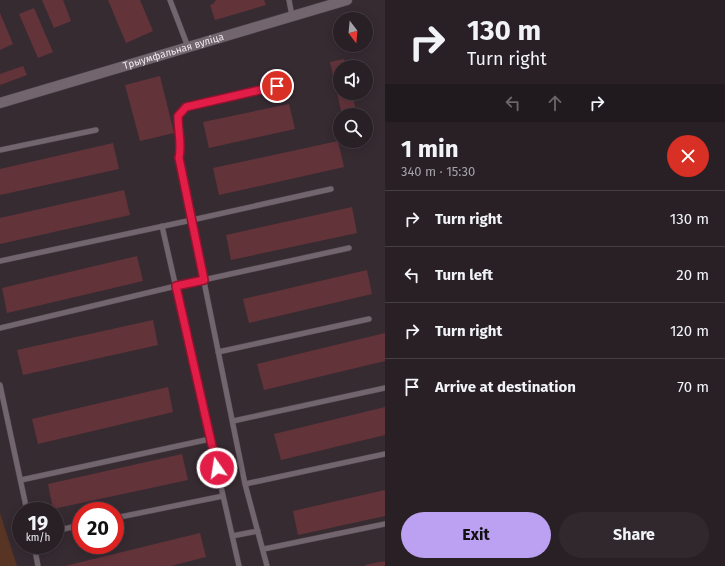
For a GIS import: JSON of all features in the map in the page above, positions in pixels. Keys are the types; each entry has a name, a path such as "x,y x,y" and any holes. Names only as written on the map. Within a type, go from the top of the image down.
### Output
{"street":[{"name":"Трыумфальная вуліца","path":"0,103 347,0"}],"lane":[{"path":"170,0 188,47"},
{"path":"289,0 292,16"},
{"path":"267,566 264,549 246,484 179,158 181,148 178,116 186,107 277,86"},
{"path":"0,150 96,130"},
{"path":"0,261 332,188"},
{"path":"162,226 239,566"},
{"path":"0,328 176,286 349,248"},
{"path":"218,352 369,319"},
{"path":"0,385 25,502"},
{"path":"233,421 385,388"},
{"path":"21,480 210,439"},
{"path":"246,484 385,454"},
{"path":"124,516 223,496"},
{"path":"264,549 385,524"},
{"path":"232,536 258,531"},
{"path":"36,554 38,566"}],"shaded area":[{"path":"0,513 17,566 0,566"}],"building":[{"path":"42,0 63,0 71,21 54,28"},
{"path":"108,0 140,0 153,31 126,43"},
{"path":"216,0 264,0 266,5 215,20 210,5"},
{"path":"34,8 53,52 38,58 19,14"},
{"path":"0,13 13,44 0,50"},
{"path":"333,61 333,75 330,62"},
{"path":"23,66 27,75 0,85 0,74"},
{"path":"160,76 174,133 140,141 125,85"},
{"path":"339,100 354,100 355,108 340,108"},
{"path":"289,104 295,129 209,148 203,122"},
{"path":"333,142 333,148 340,148 344,167 219,195 213,168"},
{"path":"113,143 119,169 0,195 0,169"},
{"path":"124,190 130,215 0,244 0,218"},
{"path":"352,207 357,233 231,260 226,235"},
{"path":"137,256 143,281 7,313 2,288"},
{"path":"367,270 372,294 249,323 243,299"},
{"path":"153,320 158,345 23,375 17,350"},
{"path":"385,333 385,361 264,390 257,364"},
{"path":"168,387 173,412 38,444 32,419"},
{"path":"385,407 385,435 281,460 274,434"},
{"path":"182,454 188,480 86,502 72,502 72,505 64,507 64,502 52,502 48,484"},
{"path":"385,490 385,516 298,535 293,511"},
{"path":"200,533 206,557 171,566 65,566 114,554 124,554 124,552"},
{"path":"385,561 385,566 365,566 365,565"}],"route":[{"path":"217,468 176,286 204,280 179,158 181,148 178,116 186,107 277,86"}]}
